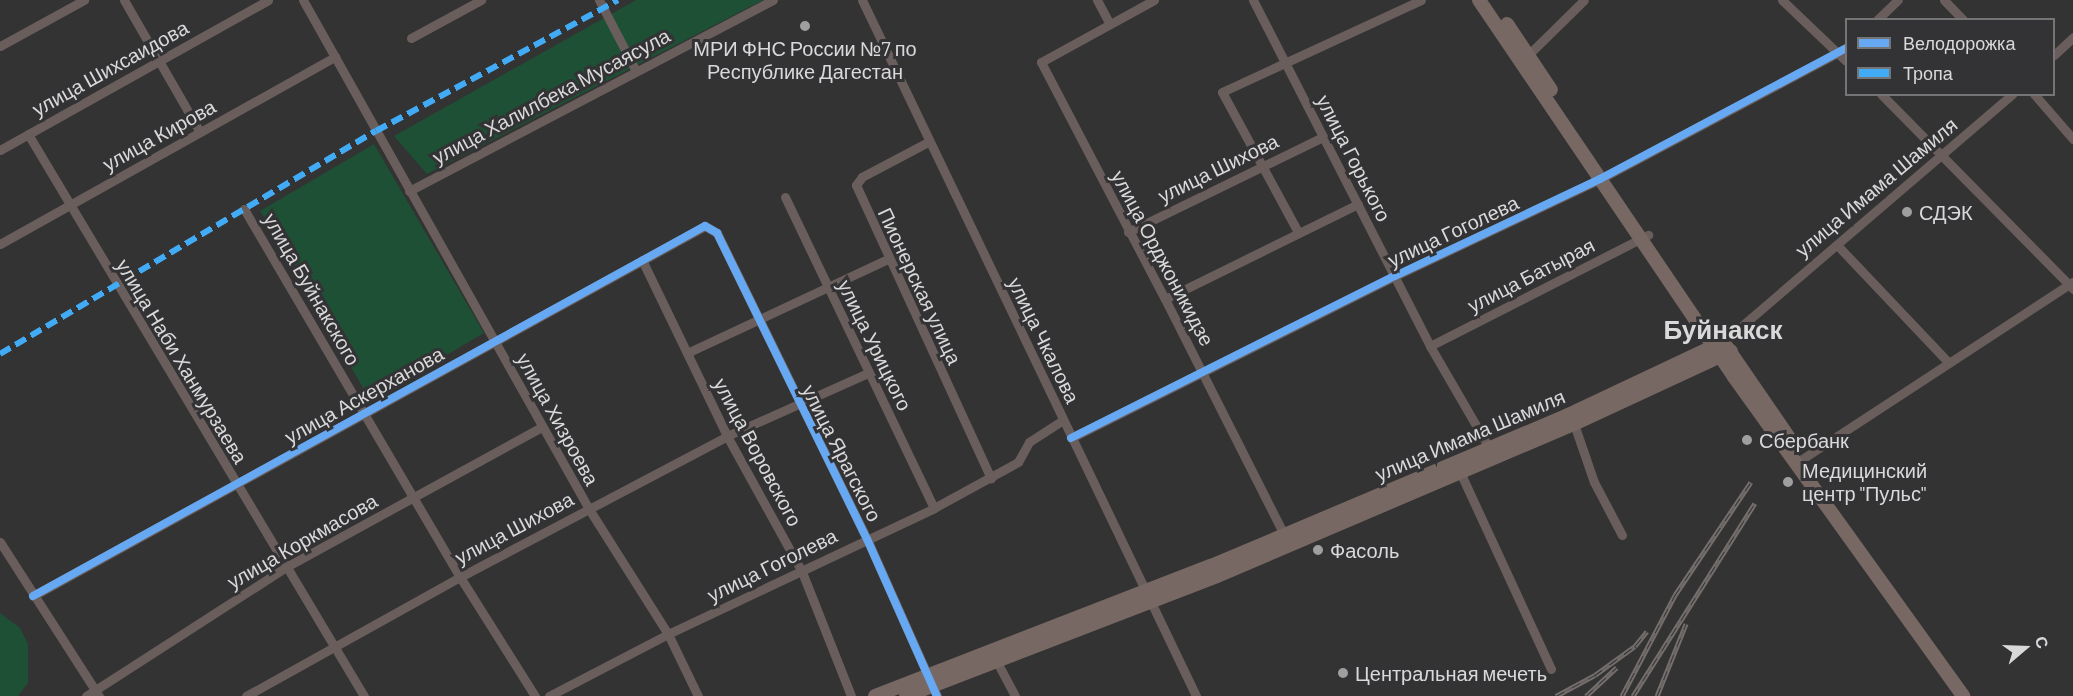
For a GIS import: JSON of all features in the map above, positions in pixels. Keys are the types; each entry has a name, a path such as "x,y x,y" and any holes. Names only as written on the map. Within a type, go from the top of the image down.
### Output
{"main road":[{"path":"1479,0 1524,58"},
{"path":"1490,0 1524,58 1645,238 1963,696"},
{"name":"улица Имама Шамиля","path":"906,696 997,662 1148,598 1284,535 1491,453 1574,424 1723,349"},
{"name":"улица Имама Шамиля","path":"875,696 932,687 1460,472 1491,453 1723,349"},
{"path":"1800,461 1973,696"}],"street":[{"path":"0,46 84,0"},
{"path":"124,0 200,132"},
{"name":"улица Шихсаидова","path":"0,150 268,0"},
{"name":"улица Хизроева","path":"303,0 589,509 668,634 698,696"},
{"path":"411,38 481,0"},
{"path":"599,0 636,71"},
{"name":"улица Халилбека Мусаясула","path":"409,191 773,0"},
{"name":"улица Чкалова","path":"862,0 928,142 1196,696"},
{"path":"1096,0 1109,23 1154,0"},
{"name":"улица Горького","path":"1253,0 1430,346 1491,453"},
{"path":"1298,232 1222,92 1284,61 1421,0"},
{"path":"1524,58 1584,0"},
{"path":"1782,0 1844,55"},
{"path":"1879,18 1898,0"},
{"path":"1944,0 1961,18"},
{"name":"улица Орджоникидзе","path":"1109,23 1041,62 1128,232 1166,298 1284,535"},
{"path":"2055,55 2073,37"},
{"name":"улица Гоголева","path":"1071,438 1203,375 1395,276 1604,177 1844,55"},
{"name":"улица Кирова","path":"0,244 334,57"},
{"path":"1800,461 2071,285 1883,96"},
{"name":"улица Имама Шамиля","path":"1723,349 2010,96"},
{"path":"2036,96 2073,139"},
{"name":"улица Наби Ханмурзаева","path":"28,134 235,485 364,696"},
{"name":"улица Шихова","path":"1128,232 1323,136"},
{"name":"Пионерская улица","path":"928,142 862,177 856,185 888,259 991,478"},
{"name":"улица Урицкого","path":"784,197 934,508"},
{"path":"1166,298 1358,204"},
{"name":"улица Буйнакского","path":"244,209 460,577 535,696"},
{"name":"улица Аскерханова","path":"33,596 642,260 705,226 711,228"},
{"name":"улица Ярагского","path":"711,228 867,539 932,687"},
{"name":"улица Батырая","path":"1430,346 1645,238"},
{"path":"1838,246 1949,363"},
{"path":"687,353 888,259"},
{"name":"улица Воровского","path":"642,260 727,436 802,572 851,696"},
{"name":"улица Шихова","path":"246,696 460,577 727,436 799,406 868,373"},
{"name":"улица Гоголева","path":"549,696 668,634 802,572 991,478 1018,462 1029,442 1063,420"},
{"path":"1574,424 1594,482 1622,535"},
{"name":"улица Коркмасова","path":"86,696 97,693 286,567 542,427"},
{"path":"1460,472 1551,669"},
{"path":"0,542 97,693"},
{"path":"997,662 1015,696"}],"green space":[{"path":"636,0 763,0 427,174 394,136"},
{"path":"374,144 484,333 370,400 260,211"},
{"path":"0,613 20,628 28,644 28,683 18,696 0,696"}],"railway":[{"path":"1622,696 1675,595 1751,482"},
{"path":"1633,696 1755,503"},
{"path":"1657,696 1686,624"},
{"path":"1556,696 1595,675 1635,646 1647,631"},
{"path":"1586,696 1617,667"}],"marked path":[{"path":"0,354 376,131 618,0"}],"cycle path":[{"path":"1071,438 1395,276 1600,179 1845,49"},
{"path":"33,596 705,226 717,233 867,539 937,696"}],"place":[{"name":"МРИ ФНС России №7 по Республике Дагестан","path":"805,26"},
{"name":"СДЭК","path":"1907,212"},
{"name":"Сбербанк","path":"1747,440"},
{"name":"Медицинский центр \"Пульс\"","path":"1788,482"},
{"name":"Фасоль","path":"1318,550"},
{"name":"Центральная мечеть","path":"1343,673"}],"district":[{"name":"Буйнакск","path":"1723,329"}]}
